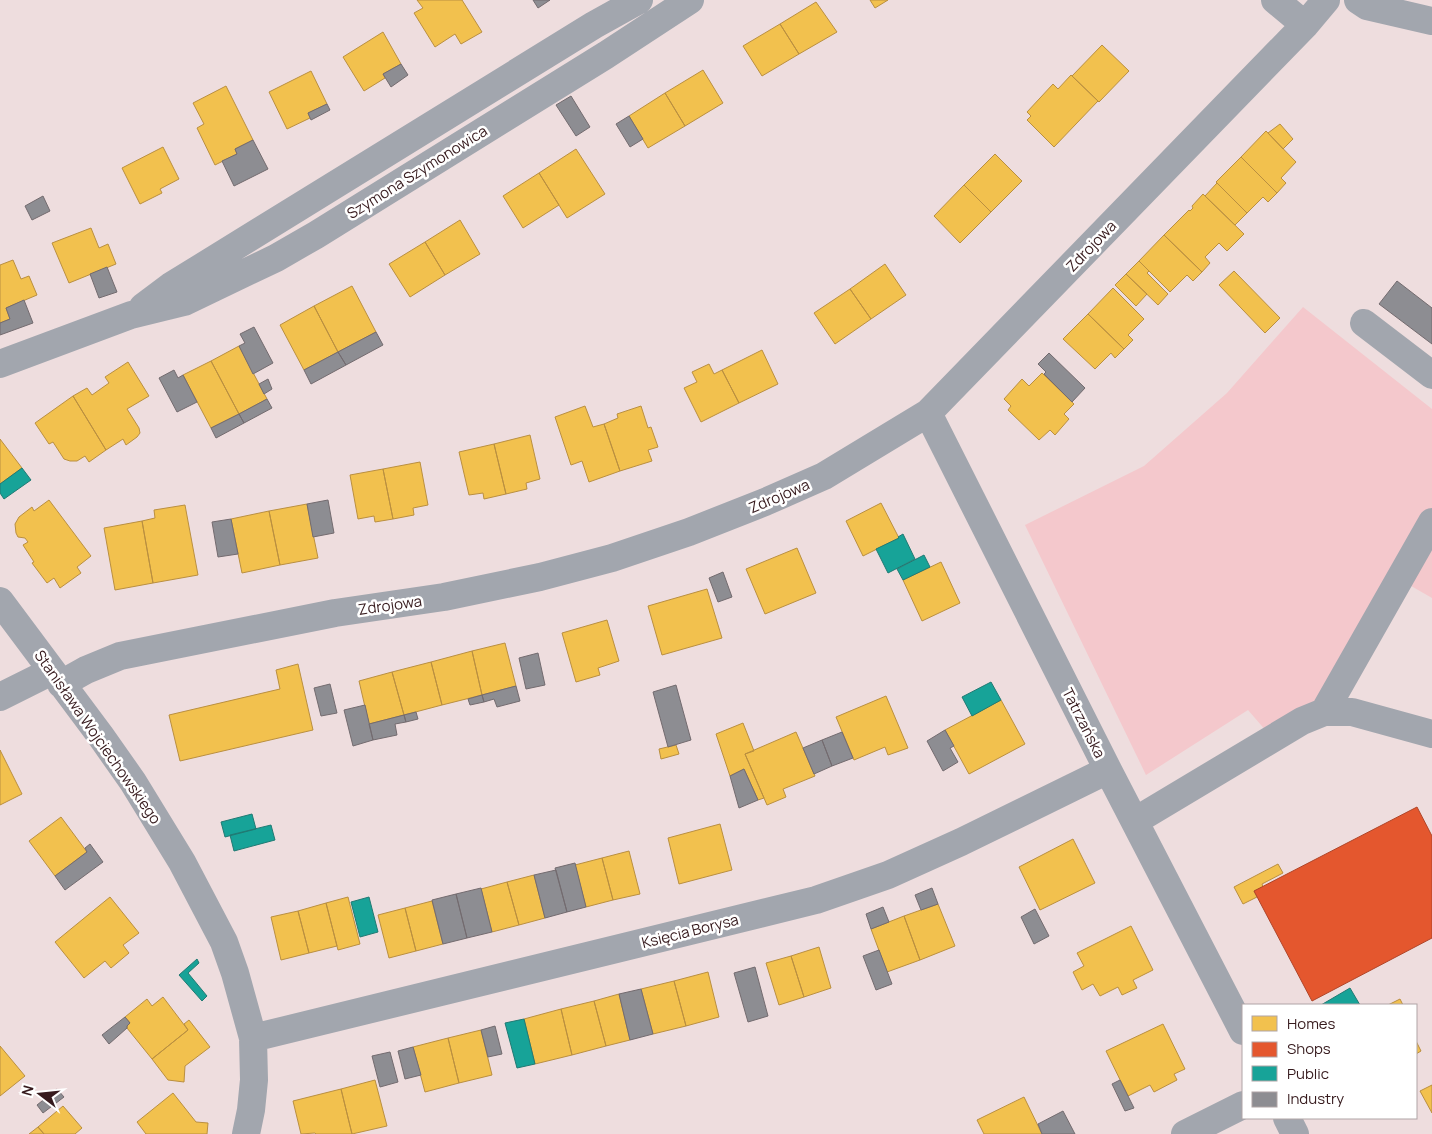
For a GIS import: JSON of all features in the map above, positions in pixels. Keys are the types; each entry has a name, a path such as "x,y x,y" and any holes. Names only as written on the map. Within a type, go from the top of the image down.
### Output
{"street":[{"name":"Szymona Szymonowica","path":"131,315 171,286 585,30 639,0"},
{"name":"Szymona Szymonowica","path":"0,364 131,315 184,302 276,258 606,55 690,0"},
{"path":"1275,0 1305,26"},
{"name":"Zdrojowa","path":"0,697 57,677 86,670 120,656 335,613 444,597 540,577 612,558 697,529 824,476 928,413 1305,26 1326,0"},
{"path":"1358,0 1367,6 1432,21"},
{"path":"1364,323 1432,375"},
{"name":"Tatrzańska","path":"928,413 1108,770 1242,1029"},
{"path":"1324,712 1432,522"},
{"name":"Stanisława Wojciechowskiego","path":"0,601 100,735 138,790 206,906 224,942 235,972 253,1038 254,1080 246,1134"},
{"path":"1135,821 1302,721 1324,712 1352,712 1432,734"},
{"name":"Księcia Borysa","path":"253,1038 816,900 906,867 1108,770"},
{"path":"1185,1134 1242,1106"},
{"path":"1288,1119 1295,1134"}],"shaded area":[{"path":"1303,307 1432,409 1432,598 1392,575 1317,707 1267,732 1248,710 1146,775 1025,525 1144,466 1227,393"}],"building: Homes":[{"path":"417,0 462,0 482,32 461,44 455,34 435,47 414,13 423,8"},
{"path":"870,0 888,0 875,8"},
{"path":"816,2 837,32 799,54 780,24"},
{"path":"780,24 799,54 762,76 743,46"},
{"path":"383,32 401,64 383,74 385,78 364,91 343,57"},
{"path":"1102,45 1129,71 1099,102 1072,76"},
{"path":"703,70 723,103 685,126 665,93"},
{"path":"311,71 327,104 308,113 310,118 287,129 269,92"},
{"path":"1071,75 1098,101 1054,147 1027,120 1031,116 1027,112 1053,84 1058,89"},
{"path":"226,86 253,140 235,149 237,154 215,165 197,128 204,124 193,103"},
{"path":"665,93 685,126 648,148 629,116"},
{"path":"1280,124 1293,139 1283,149 1268,133"},
{"path":"1266,131 1296,162 1281,178 1286,183 1277,193 1241,157"},
{"path":"163,147 179,179 160,189 162,193 140,204 122,168"},
{"path":"576,149 605,194 567,218 539,173"},
{"path":"995,154 1022,181 991,212 964,185"},
{"path":"1241,157 1277,193 1268,202 1263,197 1247,213 1216,182"},
{"path":"539,173 559,205 523,228 503,196"},
{"path":"1217,183 1247,213 1235,225 1205,196"},
{"path":"964,185 991,212 960,243 934,216"},
{"path":"1203,194 1244,234 1227,251 1219,243 1205,257 1210,263 1202,272 1164,235 1193,208 1192,206"},
{"path":"460,220 480,254 445,275 425,242"},
{"path":"91,228 99,248 108,244 116,264 69,283 52,243"},
{"path":"1164,235 1202,272 1193,281 1187,275 1170,292 1139,261"},
{"path":"425,242 445,275 410,297 389,264"},
{"path":"13,260 21,279 29,276 37,295 6,308 10,319 0,323 0,265"},
{"path":"1139,261 1149,271 1147,273 1168,294 1158,305 1126,274"},
{"path":"885,264 906,295 871,319 850,289"},
{"path":"1234,271 1280,318 1265,333 1219,285"},
{"path":"1126,274 1147,294 1136,306 1115,285"},
{"path":"352,286 376,332 338,352 314,306"},
{"path":"1113,288 1144,319 1128,335 1133,340 1124,349 1088,314"},
{"path":"850,289 871,319 835,344 814,313"},
{"path":"314,306 338,352 304,370 280,325"},
{"path":"1088,314 1124,349 1115,358 1111,353 1095,369 1063,339"},
{"path":"239,346 267,399 239,414 211,361"},
{"path":"762,350 778,384 739,403 722,370"},
{"path":"211,361 239,414 211,428 183,375"},
{"path":"128,362 149,396 127,409 139,428 140,433 126,445 123,439 106,450 73,396 87,388 92,395 109,383 105,377"},
{"path":"709,364 714,374 722,370 739,403 701,422 684,388 697,382 692,372"},
{"path":"1042,373 1074,404 1064,414 1069,419 1055,435 1050,430 1039,440 1008,410 1011,406 1004,399 1022,379 1029,386"},
{"path":"73,396 106,450 89,462 85,456 77,461 64,459 53,442 49,444 35,423"},
{"path":"585,406 593,427 604,424 620,471 589,482 582,461 571,465 555,417"},
{"path":"641,406 648,428 651,427 658,447 648,450 652,461 620,471 604,424 618,418 617,414"},
{"path":"530,435 540,479 526,483 527,489 506,494 494,444"},
{"path":"0,439 22,468 0,484"},
{"path":"494,444 506,494 484,499 483,493 469,495 459,452"},
{"path":"420,462 428,505 413,508 414,515 393,519 383,469"},
{"path":"383,469 393,519 375,522 374,516 358,519 350,475"},
{"path":"49,500 91,556 77,567 81,573 60,588 54,578 47,583 32,563 34,562 23,545 28,542 25,538 18,537 16,533 15,524 19,517 32,507 34,511"},
{"path":"881,503 899,538 863,556 846,521"},
{"path":"307,504 318,558 280,565 269,511"},
{"path":"185,505 198,575 153,583 142,521 155,518 154,510"},
{"path":"269,511 280,565 242,573 231,519"},
{"path":"142,521 153,583 115,590 104,528"},
{"path":"797,548 816,593 765,614 746,569"},
{"path":"941,562 960,603 922,621 903,580"},
{"path":"707,589 722,638 662,655 648,606"},
{"path":"607,620 619,661 598,668 600,675 576,682 562,633"},
{"path":"505,643 516,686 482,695 472,651"},
{"path":"472,651 482,695 442,705 431,662"},
{"path":"431,662 442,705 404,715 392,672"},
{"path":"298,664 313,730 180,761 169,715 280,689 276,670"},
{"path":"392,672 404,715 369,724 359,681"},
{"path":"886,696 908,748 888,755 885,747 854,760 836,717"},
{"path":"1001,700 1025,744 969,774 945,730"},
{"path":"743,723 754,751 745,754 764,798 758,800 744,769 730,776 716,734"},
{"path":"796,732 815,776 783,789 786,797 767,805 745,754"},
{"path":"676,745 679,754 661,759 659,749"},
{"path":"0,750 22,794 0,805"},
{"path":"61,817 87,852 55,876 29,841"},
{"path":"720,824 732,870 679,884 668,838"},
{"path":"1073,839 1095,883 1040,910 1019,867"},
{"path":"629,851 640,894 613,900 602,858"},
{"path":"602,858 613,900 586,907 575,865"},
{"path":"1278,864 1283,873 1262,884 1263,887 1254,891 1257,897 1243,904 1234,887"},
{"path":"534,875 545,918 519,925 507,882"},
{"path":"507,882 519,925 492,932 481,889"},
{"path":"110,897 139,933 123,945 129,953 111,968 105,961 84,978 55,942"},
{"path":"348,897 360,944 338,950 326,903"},
{"path":"432,901 443,944 416,951 405,908"},
{"path":"326,903 337,946 309,953 298,911"},
{"path":"938,904 955,946 920,960 904,916"},
{"path":"405,908 416,951 389,958 378,915"},
{"path":"298,911 309,953 281,960 271,917"},
{"path":"904,916 920,960 887,972 871,929"},
{"path":"1131,926 1153,970 1133,980 1137,988 1122,995 1118,987 1100,996 1093,984 1082,990 1073,972 1084,966 1077,953"},
{"path":"819,947 831,988 804,997 791,956"},
{"path":"791,956 804,997 779,1005 766,963"},
{"path":"708,972 719,1017 686,1026 674,981"},
{"path":"674,981 686,1026 653,1034 641,989"},
{"path":"619,994 630,1040 606,1046 594,1001"},
{"path":"163,997 188,1030 152,1059 127,1028 130,1023 125,1017 147,999 152,1006"},
{"path":"1400,999 1402,1004 1390,1004"},
{"path":"594,1001 606,1046 572,1055 561,1009"},
{"path":"561,1009 572,1055 535,1064 524,1019"},
{"path":"189,1020 210,1047 185,1066 184,1082 168,1080 152,1059 188,1030 184,1024"},
{"path":"1163,1024 1185,1069 1174,1074 1177,1080 1154,1092 1150,1085 1128,1096 1106,1051"},
{"path":"481,1030 492,1075 459,1083 448,1038"},
{"path":"448,1038 459,1083 425,1092 413,1047"},
{"path":"1417,1043 1421,1051 1417,1053"},
{"path":"0,1046 25,1076 0,1096"},
{"path":"375,1080 387,1126 352,1134 341,1089"},
{"path":"1432,1085 1432,1113 1420,1091"},
{"path":"341,1089 352,1134 301,1134 293,1101"},
{"path":"173,1093 196,1122 208,1123 207,1134 146,1134 137,1122"},
{"path":"1024,1097 1042,1134 984,1134 977,1120"},
{"path":"63,1106 82,1128 75,1134 44,1134 38,1127"},
{"path":"38,1127 44,1134 29,1134"}],"building: Shops":[{"path":"1417,807 1432,836 1432,938 1312,1001 1254,891"}],"building: Public":[{"path":"22,468 31,480 4,499 0,493 0,484"},
{"path":"903,534 915,559 888,573 876,549 899,538"},
{"path":"924,555 930,567 903,580 897,569"},
{"path":"991,682 1001,700 972,716 962,697"},
{"path":"252,814 256,829 225,837 221,822"},
{"path":"271,825 275,840 234,851 230,835"},
{"path":"369,897 378,932 360,937 351,902"},
{"path":"197,959 199,963 188,973 207,996 202,1001 179,975"},
{"path":"1350,988 1359,1004 1323,1004"},
{"path":"524,1019 535,1064 517,1068 505,1023"}],"building: Industry":[{"path":"533,0 550,0 538,8"},
{"path":"401,64 408,75 391,87 383,74"},
{"path":"571,96 590,127 576,136 556,105"},
{"path":"327,104 330,110 311,120 308,113"},
{"path":"629,116 643,139 630,147 616,124"},
{"path":"253,140 268,169 234,186 222,161 237,154 235,149"},
{"path":"43,196 50,211 32,220 25,206"},
{"path":"107,267 117,292 99,298 90,274"},
{"path":"1397,281 1432,308 1432,344 1379,304"},
{"path":"24,300 33,323 0,335 0,323 10,319 6,308"},
{"path":"254,327 273,363 253,374 239,346 245,343 240,334"},
{"path":"376,332 383,345 346,365 338,352"},
{"path":"338,352 346,365 311,384 304,370"},
{"path":"1049,353 1085,388 1072,402 1044,374 1046,372 1038,364"},
{"path":"174,370 178,378 183,375 197,402 177,412 159,378"},
{"path":"268,379 272,389 264,394 259,384"},
{"path":"267,399 272,408 244,423 239,414"},
{"path":"239,414 244,423 216,438 211,428"},
{"path":"328,500 334,533 313,537 307,504"},
{"path":"231,519 238,554 218,557 212,522"},
{"path":"723,572 732,597 718,602 709,578"},
{"path":"538,653 545,685 526,689 519,658"},
{"path":"330,684 337,713 321,716 314,688"},
{"path":"676,685 691,740 668,747 653,692"},
{"path":"516,686 520,701 497,707 494,699 484,702 482,695"},
{"path":"482,695 484,702 470,705 468,699"},
{"path":"365,705 373,740 353,746 344,710"},
{"path":"416,712 418,719 406,722 404,715"},
{"path":"404,715 406,722 395,724 397,735 373,740 369,724"},
{"path":"945,730 954,746 950,748 958,762 943,771 927,741"},
{"path":"842,732 853,758 832,766 822,740"},
{"path":"822,740 832,766 814,774 803,748"},
{"path":"744,769 758,800 739,808 730,776"},
{"path":"90,844 103,862 65,890 55,876 87,852 85,848"},
{"path":"575,863 586,907 567,912 555,868"},
{"path":"556,870 567,912 545,918 534,875"},
{"path":"481,888 492,932 467,938 456,894"},
{"path":"932,888 938,904 921,910 915,895"},
{"path":"456,894 467,938 443,944 432,900"},
{"path":"883,907 889,922 871,929 866,914"},
{"path":"1035,909 1049,936 1034,944 1021,917"},
{"path":"879,950 892,984 876,990 863,956"},
{"path":"755,967 768,1016 748,1022 734,973"},
{"path":"641,989 653,1034 630,1040 619,994"},
{"path":"125,1017 130,1023 109,1044 102,1035"},
{"path":"495,1026 502,1054 488,1057 481,1030"},
{"path":"413,1047 421,1075 405,1079 398,1051"},
{"path":"390,1052 398,1082 380,1087 372,1056"},
{"path":"1120,1080 1134,1108 1125,1111 1112,1084"},
{"path":"57,1089 64,1097 43,1113 37,1105"},
{"path":"1063,1111 1075,1134 1042,1134 1038,1124"}]}
